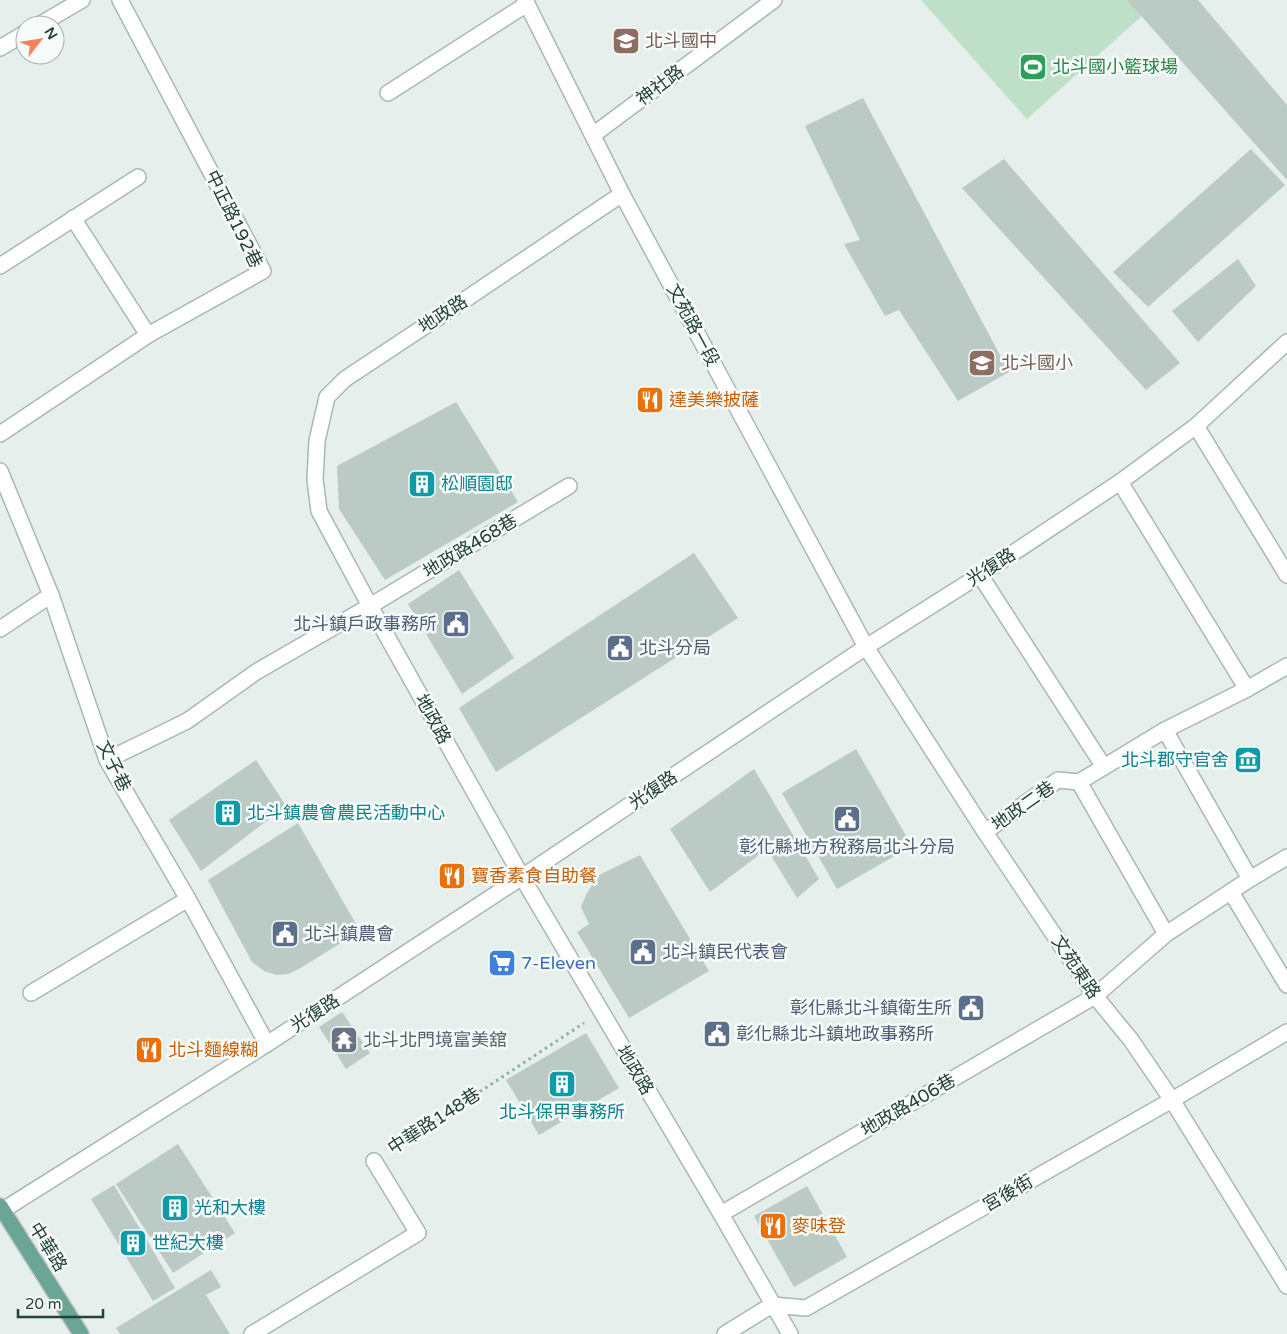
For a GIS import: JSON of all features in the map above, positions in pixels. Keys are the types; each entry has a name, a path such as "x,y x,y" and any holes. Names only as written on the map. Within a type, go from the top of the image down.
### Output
{"main road":[{"name":"中華路","path":"1,1209 81,1334"}],"street":[{"path":"56,15 82,0"},
{"name":"中正路192巷","path":"0,434 148,335 263,271 120,0"},
{"name":"神社路","path":"593,134 774,0"},
{"path":"388,93 526,2"},
{"name":"文苑路一段","path":"526,2 622,194 866,647"},
{"path":"0,48 15,39"},
{"path":"0,266 138,177"},
{"name":"地政路","path":"622,194 372,360 345,379 327,397 317,441 315,480 319,511 522,877 790,1334"},
{"path":"74,218 148,335"},
{"name":"光復路","path":"1,1209 267,1044 522,877 866,647 980,575 1120,482 1196,426 1287,342"},
{"path":"1196,426 1287,575"},
{"name":"文子巷","path":"0,471 51,595 107,760 188,900 267,1044"},
{"path":"1120,482 1247,689"},
{"name":"地政路468巷","path":"107,760 187,721 256,672 569,486"},
{"path":"980,575 1104,768"},
{"path":"0,630 51,595"},
{"name":"文苑東路","path":"866,647 985,832 1095,996 1131,1040 1172,1100 1287,1286"},
{"name":"地政二巷","path":"985,832 1058,780 1079,782 1165,730 1247,689 1287,666"},
{"path":"1165,730 1250,879"},
{"path":"1079,782 1166,934"},
{"path":"1095,996 1166,934 1287,857"},
{"path":"1230,892 1287,985"},
{"path":"31,993 188,900"},
{"name":"地政路406巷","path":"721,1214 1095,996"},
{"name":"宮後街","path":"772,1305 806,1308 1172,1100 1287,1032"},
{"name":"中華路148巷","path":"252,1334 418,1233 374,1161"},
{"path":"725,1334 772,1305"}],"path":[{"name":"中華路148巷","path":"374,1161 601,1012"}],"green space":[{"name":"北斗國小籃球場","path":"921,0 1129,0 1144,14 1027,119"}],"building":[{"path":"1127,0 1198,0 1287,105 1287,180"},
{"path":"863,98 1009,372 958,401 899,310 885,316 844,244 860,240 805,126"},
{"path":"1251,149 1285,185 1148,307 1113,272"},
{"path":"1004,159 1180,363 1146,390 962,188"},
{"path":"1238,259 1256,286 1198,342 1172,311"},
{"name":"松順園邸","path":"456,402 518,502 385,580 339,509 337,466"},
{"name":"北斗分局","path":"694,553 738,618 496,772 459,708"},
{"name":"北斗鎮戶政事務所","path":"459,570 514,658 462,694 408,604"},
{"name":"彰化縣地方稅務局北斗分局","path":"856,749 912,846 837,889 782,793"},
{"name":"北斗鎮農會農民活動中心","path":"256,760 286,806 201,871 169,820"},
{"path":"754,769 819,879 797,898 767,849 710,892 670,829"},
{"name":"北斗鎮農會","path":"298,823 360,931 299,969 288,974 277,975 264,971 252,962 208,880"},
{"name":"北斗鎮民代表會","path":"640,855 709,971 629,1018 577,932 589,924 581,907 587,893 599,875"},
{"name":"北斗北門境富美舘","path":"342,1012 370,1053 346,1069 319,1027"},
{"name":"北斗保甲事務所","path":"586,1033 619,1088 539,1135 506,1080"},
{"name":"光和大樓","path":"178,1144 235,1233 173,1273 116,1184"},
{"name":"世紀大樓","path":"114,1185 175,1288 153,1301 91,1199"},
{"path":"807,1186 847,1257 794,1287 754,1216"},
{"path":"211,1270 221,1287 206,1295 230,1334 120,1334 116,1328"}],"place":[{"name":"北斗國中","path":"626,41"},
{"name":"北斗國小籃球場","path":"1033,67"},
{"name":"北斗國小","path":"982,363"},
{"name":"達美樂披薩","path":"650,400"},
{"name":"松順園邸","path":"422,484"},
{"name":"北斗鎮戶政事務所","path":"456,624"},
{"name":"北斗分局","path":"620,648"},
{"name":"北斗郡守官舍","path":"1248,760"},
{"name":"北斗鎮農會農民活動中心","path":"228,813"},
{"name":"彰化縣地方稅務局北斗分局","path":"847,819"},
{"name":"寶香素食自助餐","path":"452,876"},
{"name":"北斗鎮農會","path":"285,934"},
{"name":"北斗鎮民代表會","path":"643,952"},
{"name":"7-Eleven","path":"502,963"},
{"name":"彰化縣北斗鎮衛生所","path":"971,1008"},
{"name":"彰化縣北斗鎮地政事務所","path":"717,1034"},
{"name":"北斗北門境富美舘","path":"344,1040"},
{"name":"北斗麵線糊","path":"149,1050"},
{"name":"北斗保甲事務所","path":"562,1084"},
{"name":"光和大樓","path":"175,1208"},
{"name":"麥味登","path":"773,1226"},
{"name":"世紀大樓","path":"133,1243"}]}
